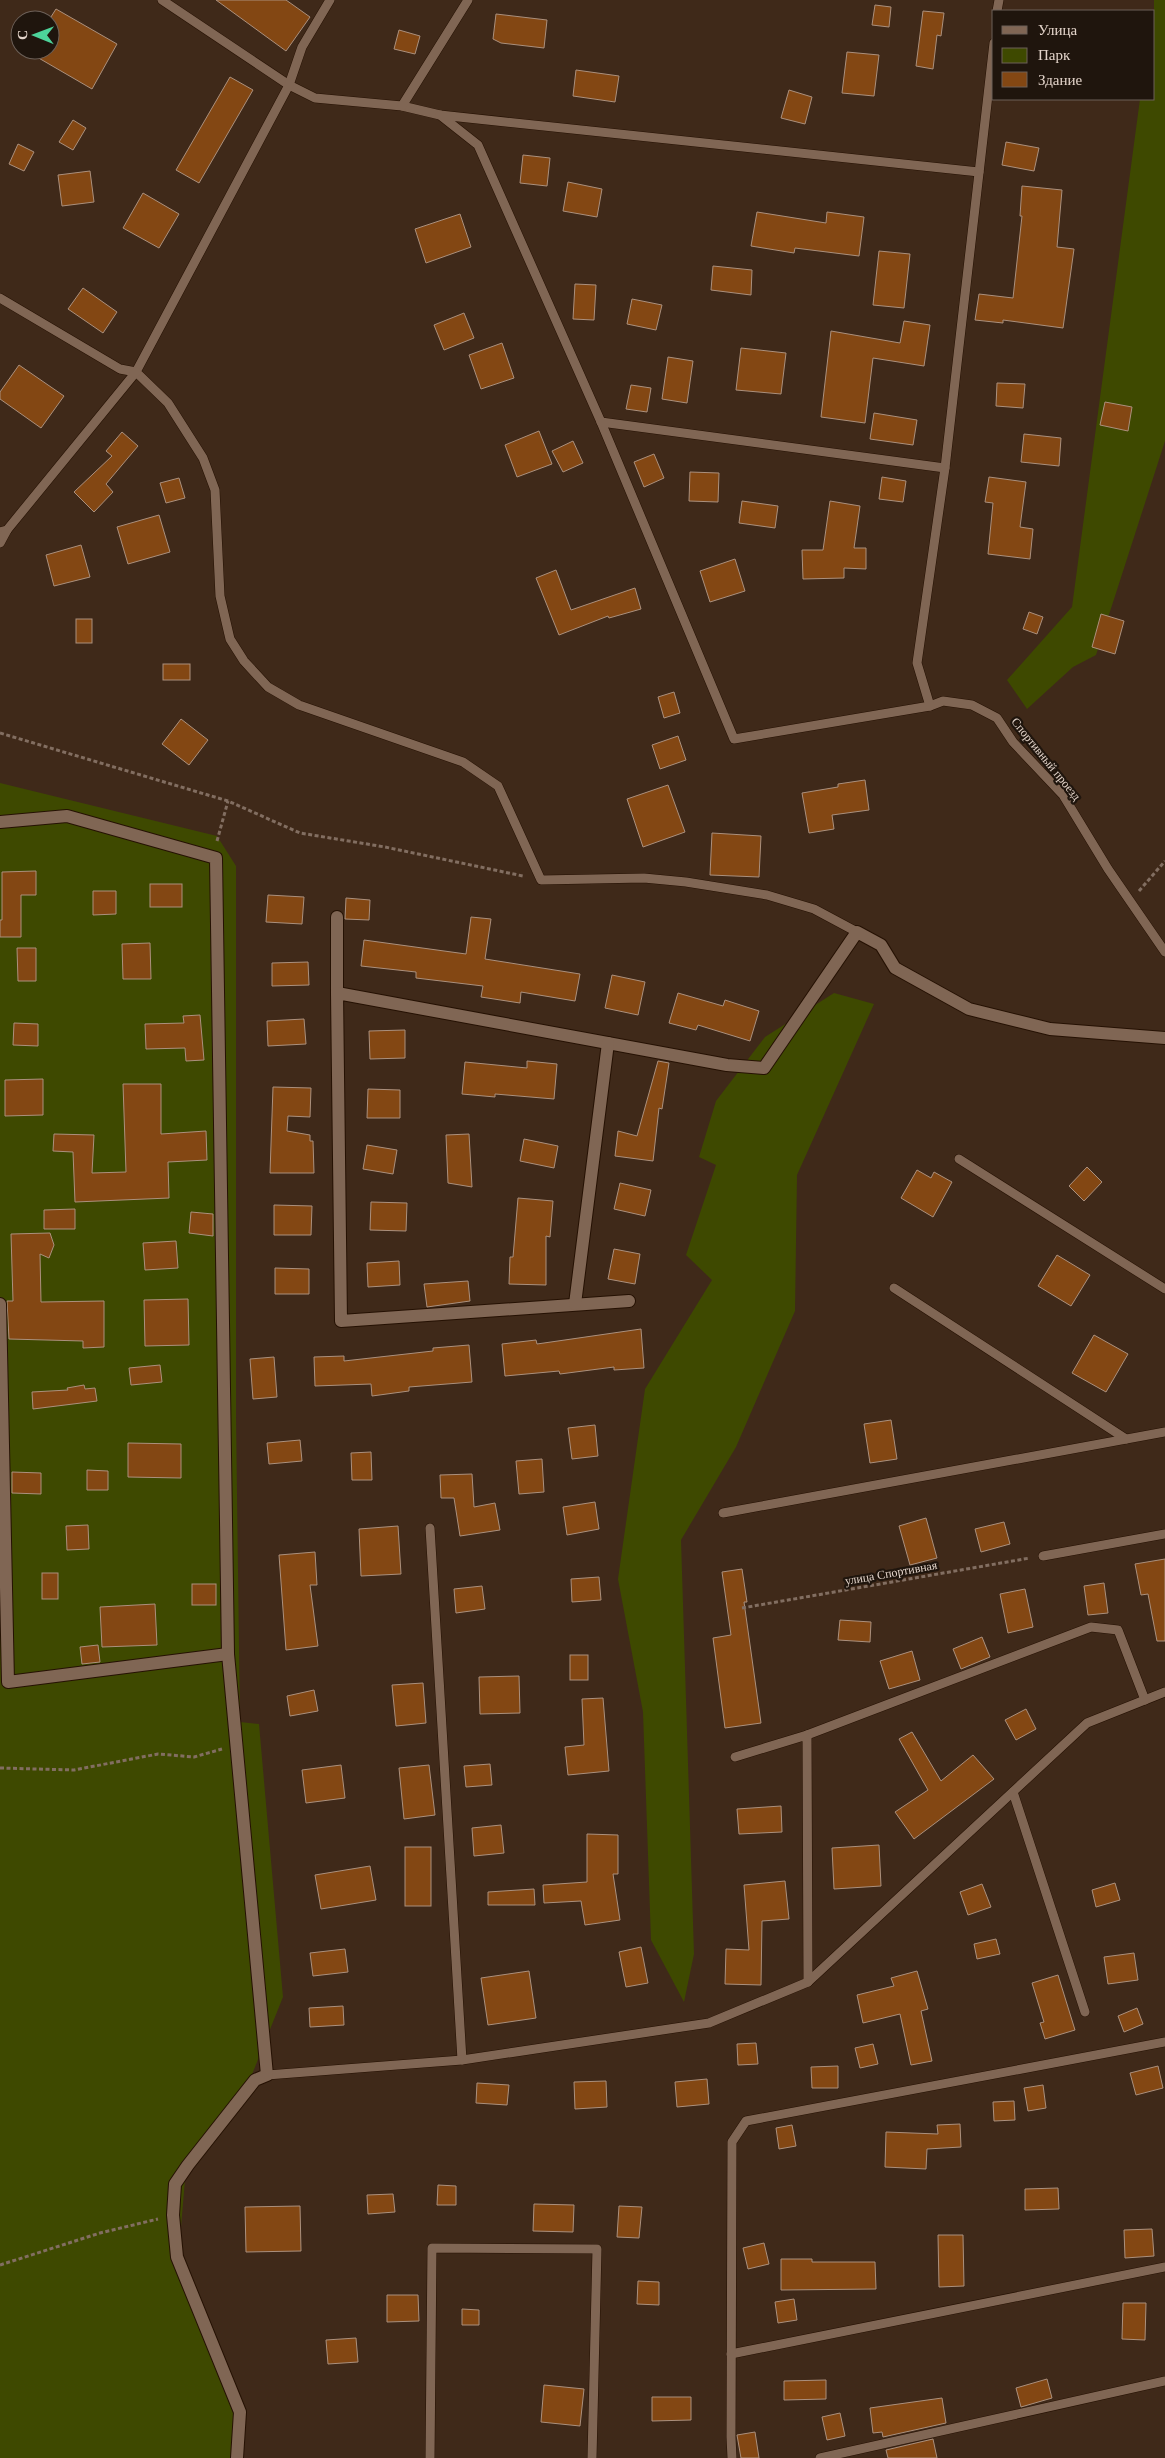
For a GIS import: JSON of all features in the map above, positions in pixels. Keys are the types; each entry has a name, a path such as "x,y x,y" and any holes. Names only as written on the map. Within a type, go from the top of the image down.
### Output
{"street":[{"path":"0,822 67,816 216,858 228,1654 266,2075 255,2080 188,2165 176,2184 173,2215 177,2257 240,2412 237,2458"},
{"path":"337,917 341,1321 629,1301"},
{"path":"337,993 727,1065 764,1068 857,932 880,945 895,968 968,1009 1050,1029 1165,1038"},
{"path":"574,1304 608,1043"},
{"path":"0,1304 8,1682 228,1654"}],"lane":[{"path":"162,0 259,63 288,85 315,98 402,106 440,115 979,172"},
{"path":"0,543 4,531 136,372 288,85 302,46 330,0"},
{"path":"402,106 468,0"},
{"path":"930,706 917,663 945,468 992,60"},
{"path":"440,115 478,145 601,422 945,468"},
{"path":"0,298 120,369 136,372 168,403 203,458 215,490 220,596 230,639 244,661 268,686 299,705 463,762 498,786 541,880 644,878 686,882 767,895 814,909 857,932"},
{"name":"Спортивный проезд","path":"601,422 734,739 930,706 943,701 972,705 997,718 1013,742 1064,796 1108,869 1165,952"},
{"path":"959,1159 1165,1288"},
{"path":"894,1288 1126,1439"},
{"path":"723,1513 1165,1432"},
{"path":"430,1528 462,2060"},
{"path":"1043,1556 1165,1534"},
{"path":"735,1757 806,1735 1091,1627 1118,1630 1145,1700"},
{"path":"266,2075 462,2060 709,2023 808,1982 1087,1723 1165,1692"},
{"path":"806,1735 808,1982"},
{"path":"1013,1792 1085,2012"},
{"path":"732,2458 732,2142 746,2121 1165,2042"},
{"path":"430,2458 432,2248 597,2248 592,2458"},
{"path":"731,2354 1165,2267"},
{"path":"820,2458 1165,2381"}],"path":[{"path":"0,733 228,801 300,832 385,846 541,880"},
{"path":"216,858 217,836 228,801"},
{"path":"1130,900 1165,861"},
{"name":"улица Спортивная","path":"742,1608 1043,1556"},
{"path":"0,1768 74,1770 158,1754 194,1757 237,1744"},
{"path":"0,2265 100,2233 173,2215"}],"green space":[{"path":"1154,0 1165,0 1165,441 1096,655 1073,667 1027,709 1007,680 1072,607 1140,100 1155,100"},
{"path":"0,783 217,836 236,866 236,1417 240,1722 259,1724 283,1997 251,2077 186,2168 178,2262 233,2411 233,2458 0,2458"},
{"path":"834,993 874,1004 797,1175 795,1311 736,1447 681,1540 694,1954 684,2002 651,1940 643,1712 618,1579 645,1389 712,1280 686,1255 716,1165 699,1157 716,1101 765,1037"}],"building":[{"path":"216,0 286,0 310,17 286,51"},
{"path":"875,5 891,7 889,27 872,25"},
{"path":"60,11 117,44 92,89 42,60 60,60"},
{"path":"923,11 944,13 941,36 937,35 933,69 916,66"},
{"path":"496,14 547,20 544,48 501,43 493,39"},
{"path":"399,30 420,36 415,54 394,49"},
{"path":"847,52 879,55 874,96 842,93"},
{"path":"576,70 619,76 615,102 573,96"},
{"path":"230,77 253,90 199,183 176,170"},
{"path":"789,90 812,97 805,124 781,118"},
{"path":"73,120 86,128 73,150 59,142"},
{"path":"1006,142 1039,148 1034,171 1002,165"},
{"path":"18,144 34,152 24,171 9,164"},
{"path":"523,155 550,158 547,186 520,183"},
{"path":"90,171 94,202 62,206 58,175"},
{"path":"568,182 602,189 597,217 563,211"},
{"path":"1022,186 1062,190 1057,247 1074,249 1063,328 1003,320 1003,323 975,320 979,294 1013,298 1022,216 1020,216"},
{"path":"143,193 179,214 159,248 123,228"},
{"path":"757,212 826,223 827,212 864,217 859,256 795,248 794,253 751,246"},
{"path":"460,214 471,247 426,263 415,229"},
{"path":"879,251 910,254 904,308 873,305"},
{"path":"713,266 752,270 751,295 711,290"},
{"path":"575,284 596,285 594,320 573,319"},
{"path":"83,288 117,312 103,333 68,309"},
{"path":"632,299 662,305 656,330 627,324"},
{"path":"464,313 474,338 444,350 434,325"},
{"path":"904,321 930,325 924,366 873,358 865,423 821,417 831,331 900,343"},
{"path":"502,343 514,378 481,389 469,355"},
{"path":"741,348 786,353 781,394 736,390"},
{"path":"668,357 693,361 687,403 662,399"},
{"path":"19,365 64,396 41,428 0,399 0,392"},
{"path":"997,383 1025,384 1023,408 996,406"},
{"path":"631,385 651,388 647,412 626,409"},
{"path":"1105,402 1132,407 1128,431 1100,425"},
{"path":"874,413 917,420 913,445 870,439"},
{"path":"539,431 552,464 517,477 505,445"},
{"path":"122,432 138,446 106,484 113,492 94,512 74,492 112,456 106,451"},
{"path":"1024,434 1061,438 1059,466 1021,462"},
{"path":"573,441 583,463 563,472 552,451"},
{"path":"654,454 664,478 644,487 634,462"},
{"path":"690,472 719,473 718,502 689,501"},
{"path":"882,477 906,481 903,502 879,499"},
{"path":"989,477 1026,482 1020,527 1033,529 1030,559 988,554 993,503 985,502"},
{"path":"179,478 185,498 166,503 160,483"},
{"path":"742,501 778,506 775,528 739,523"},
{"path":"830,501 860,506 854,548 866,548 866,569 844,568 844,578 803,579 802,550 823,550"},
{"path":"159,515 170,552 128,564 117,527"},
{"path":"81,545 90,577 54,586 46,555"},
{"path":"735,559 745,591 710,602 700,571"},
{"path":"556,570 571,610 635,588 641,609 609,618 608,616 559,635 536,578"},
{"path":"1029,612 1043,617 1037,634 1023,629"},
{"path":"1101,614 1124,621 1115,654 1092,647"},
{"path":"76,619 92,619 92,643 76,643"},
{"path":"163,664 190,664 190,680 163,680"},
{"path":"674,692 680,713 664,718 658,697"},
{"path":"181,719 208,740 189,765 162,744"},
{"path":"678,736 686,760 660,769 652,745"},
{"path":"865,780 869,810 832,815 834,829 809,833 802,793 838,787 838,784"},
{"path":"668,785 685,832 643,847 627,799"},
{"path":"712,833 761,836 759,877 710,875"},
{"path":"36,871 36,895 21,895 21,937 0,937 2,872"},
{"path":"150,884 182,884 182,907 150,907"},
{"path":"93,891 116,891 116,914 93,915"},
{"path":"268,895 304,897 302,924 266,922"},
{"path":"346,898 370,900 369,920 345,919"},
{"path":"471,917 491,919 485,959 580,974 575,1001 521,992 520,1003 481,997 483,986 416,978 416,972 361,966 364,940 466,954"},
{"path":"150,943 151,979 123,979 122,944"},
{"path":"17,948 36,948 36,981 18,981"},
{"path":"308,962 309,985 272,986 272,963"},
{"path":"612,975 645,982 638,1015 605,1008"},
{"path":"678,993 723,1006 725,1000 759,1011 750,1041 698,1025 696,1030 669,1023"},
{"path":"200,1015 204,1060 186,1061 185,1048 146,1049 145,1024 184,1023 183,1016"},
{"path":"304,1019 306,1044 268,1046 267,1021"},
{"path":"14,1023 38,1024 38,1046 13,1045"},
{"path":"405,1030 405,1058 370,1059 369,1031"},
{"path":"527,1061 557,1064 554,1099 495,1094 495,1097 462,1094 465,1062 527,1068"},
{"path":"658,1061 669,1063 662,1109 659,1108 653,1161 615,1156 618,1131 637,1136"},
{"path":"43,1079 43,1115 5,1116 5,1080"},
{"path":"123,1084 161,1084 161,1134 206,1131 207,1160 168,1162 169,1198 75,1202 73,1152 53,1151 54,1134 94,1135 92,1173 126,1172"},
{"path":"273,1087 311,1088 310,1117 288,1116 287,1131 310,1135 310,1141 313,1141 314,1173 270,1173"},
{"path":"368,1089 400,1090 400,1118 367,1118"},
{"path":"469,1134 472,1187 448,1183 446,1135"},
{"path":"524,1139 558,1146 554,1168 520,1161"},
{"path":"367,1145 397,1150 393,1174 363,1169"},
{"path":"1087,1167 1102,1182 1084,1201 1069,1186"},
{"path":"917,1170 931,1178 934,1172 952,1182 933,1217 901,1198"},
{"path":"620,1183 651,1190 645,1216 614,1209"},
{"path":"518,1198 553,1201 550,1237 546,1236 546,1285 509,1284 510,1257 513,1257"},
{"path":"371,1202 407,1203 406,1231 370,1230"},
{"path":"274,1205 312,1206 311,1235 274,1235"},
{"path":"75,1209 75,1229 44,1229 44,1210"},
{"path":"191,1212 213,1214 213,1236 189,1233"},
{"path":"50,1233 54,1245 49,1258 40,1254 41,1302 104,1301 104,1347 83,1348 83,1341 9,1339 7,1301 13,1301 11,1234"},
{"path":"176,1241 178,1268 145,1270 143,1243"},
{"path":"614,1249 640,1254 635,1284 608,1279"},
{"path":"1057,1255 1090,1275 1071,1306 1038,1286"},
{"path":"399,1261 400,1285 368,1287 367,1263"},
{"path":"275,1268 309,1269 309,1294 275,1294"},
{"path":"468,1281 470,1301 427,1307 424,1284"},
{"path":"188,1299 189,1345 145,1346 144,1300"},
{"path":"641,1329 644,1368 614,1370 614,1367 560,1374 559,1371 505,1376 502,1344 536,1340 537,1344"},
{"path":"1094,1335 1128,1354 1106,1392 1072,1373"},
{"path":"469,1345 472,1382 409,1387 409,1391 372,1396 371,1384 315,1386 314,1357 344,1356 344,1361 433,1351 433,1348"},
{"path":"274,1357 277,1397 253,1399 250,1359"},
{"path":"160,1365 162,1382 131,1385 129,1368"},
{"path":"84,1385 85,1389 95,1388 97,1401 33,1409 32,1392 68,1390 67,1388"},
{"path":"891,1420 897,1459 870,1463 864,1424"},
{"path":"595,1425 598,1456 572,1459 568,1428"},
{"path":"300,1440 302,1461 269,1464 267,1443"},
{"path":"128,1443 181,1444 181,1478 128,1477"},
{"path":"371,1452 372,1480 352,1480 351,1453"},
{"path":"542,1459 544,1492 519,1494 516,1461"},
{"path":"87,1470 108,1471 108,1490 87,1490"},
{"path":"12,1472 41,1473 41,1494 12,1493"},
{"path":"472,1474 474,1507 495,1503 500,1530 460,1536 454,1498 441,1498 440,1475"},
{"path":"595,1502 599,1529 567,1535 563,1507"},
{"path":"926,1518 937,1558 910,1565 899,1526"},
{"path":"1004,1522 1010,1544 981,1552 975,1529"},
{"path":"88,1525 89,1549 67,1550 66,1526"},
{"path":"398,1526 401,1574 361,1576 359,1529"},
{"path":"315,1552 317,1585 310,1585 318,1646 286,1650 279,1555"},
{"path":"1165,1559 1165,1641 1157,1641 1148,1594 1141,1595 1135,1564"},
{"path":"742,1569 747,1602 744,1602 761,1723 725,1728 713,1638 731,1635 722,1572"},
{"path":"42,1573 58,1573 58,1599 42,1599"},
{"path":"599,1577 601,1600 572,1602 571,1579"},
{"path":"1104,1583 1108,1613 1088,1615 1084,1586"},
{"path":"192,1584 216,1584 216,1605 192,1605"},
{"path":"482,1586 485,1609 456,1613 454,1589"},
{"path":"1025,1589 1033,1627 1008,1633 1000,1594"},
{"path":"155,1604 157,1645 102,1647 100,1607"},
{"path":"840,1620 871,1622 870,1642 838,1640"},
{"path":"982,1637 990,1657 961,1669 953,1649"},
{"path":"98,1645 100,1662 82,1664 80,1647"},
{"path":"912,1651 920,1680 889,1689 880,1661"},
{"path":"570,1655 588,1655 588,1680 570,1680"},
{"path":"519,1676 520,1713 480,1714 479,1677"},
{"path":"423,1683 426,1723 396,1726 392,1685"},
{"path":"314,1690 318,1711 290,1716 287,1696"},
{"path":"603,1698 609,1771 568,1775 565,1747 584,1745 582,1699"},
{"path":"1026,1709 1036,1729 1016,1740 1005,1720"},
{"path":"912,1732 941,1781 973,1755 994,1779 914,1839 895,1812 928,1790 899,1739"},
{"path":"490,1764 492,1785 466,1787 464,1766"},
{"path":"341,1765 345,1798 306,1803 302,1770"},
{"path":"429,1765 435,1815 404,1819 399,1768"},
{"path":"781,1806 782,1832 739,1834 737,1809"},
{"path":"501,1825 504,1853 474,1856 472,1828"},
{"path":"587,1834 618,1835 618,1874 613,1874 620,1920 585,1925 581,1901 544,1903 543,1885 587,1882"},
{"path":"879,1845 881,1886 834,1889 832,1848"},
{"path":"405,1847 431,1847 431,1906 405,1906"},
{"path":"370,1866 376,1900 321,1909 315,1875"},
{"path":"785,1881 789,1919 762,1921 761,1985 725,1984 726,1949 749,1950 744,1885"},
{"path":"1115,1883 1120,1900 1096,1907 1092,1890"},
{"path":"982,1884 991,1907 968,1915 960,1892"},
{"path":"534,1889 535,1905 488,1905 488,1892"},
{"path":"996,1939 1000,1954 977,1959 974,1944"},
{"path":"641,1947 648,1983 626,1987 619,1952"},
{"path":"345,1949 348,1972 313,1976 310,1953"},
{"path":"1134,1953 1138,1980 1108,1984 1104,1957"},
{"path":"529,1971 536,2018 488,2025 481,1978"},
{"path":"917,1971 928,2009 921,2011 932,2061 911,2065 900,2014 863,2023 857,1995 894,1986 891,1978"},
{"path":"1058,1975 1075,2030 1045,2039 1040,2023 1044,2022 1032,1983"},
{"path":"343,2006 344,2025 310,2027 309,2008"},
{"path":"1137,2008 1143,2024 1124,2032 1118,2016"},
{"path":"756,2043 758,2064 738,2065 737,2044"},
{"path":"873,2044 878,2064 860,2068 855,2048"},
{"path":"838,2066 838,2088 812,2088 811,2067"},
{"path":"1158,2066 1163,2088 1136,2095 1130,2073"},
{"path":"707,2079 709,2104 677,2107 675,2082"},
{"path":"606,2081 607,2107 575,2109 574,2082"},
{"path":"477,2083 509,2085 507,2105 476,2103"},
{"path":"1043,2085 1046,2108 1028,2111 1024,2088"},
{"path":"1014,2101 1015,2120 994,2121 993,2102"},
{"path":"960,2124 961,2147 927,2149 926,2169 885,2167 886,2132 938,2134 937,2125"},
{"path":"792,2125 796,2146 779,2149 776,2128"},
{"path":"438,2185 456,2186 456,2205 437,2205"},
{"path":"1058,2188 1059,2209 1025,2210 1025,2189"},
{"path":"393,2194 395,2212 368,2214 367,2195"},
{"path":"534,2204 574,2205 573,2232 533,2231"},
{"path":"300,2206 301,2251 246,2252 245,2207"},
{"path":"619,2206 642,2207 639,2238 617,2237"},
{"path":"1152,2229 1154,2256 1125,2258 1124,2230"},
{"path":"938,2235 963,2235 964,2286 939,2287"},
{"path":"764,2243 769,2264 748,2269 743,2248"},
{"path":"781,2259 812,2259 812,2262 875,2262 876,2289 781,2290"},
{"path":"638,2281 659,2282 659,2305 637,2304"},
{"path":"387,2295 418,2295 419,2321 387,2322"},
{"path":"794,2299 797,2320 778,2323 775,2302"},
{"path":"1123,2303 1146,2303 1145,2340 1122,2339"},
{"path":"462,2309 479,2310 479,2325 462,2325"},
{"path":"356,2338 358,2362 328,2364 326,2340"},
{"path":"1047,2379 1052,2398 1021,2407 1016,2388"},
{"path":"826,2380 826,2399 784,2400 784,2381"},
{"path":"544,2385 584,2389 580,2426 541,2422"},
{"path":"652,2397 691,2397 691,2420 652,2421"},
{"path":"942,2398 946,2423 883,2437 882,2432 873,2433 870,2408"},
{"path":"840,2413 845,2436 827,2440 822,2417"},
{"path":"755,2432 759,2458 741,2458 737,2435"},
{"path":"933,2439 937,2458 888,2458 886,2450"}]}
